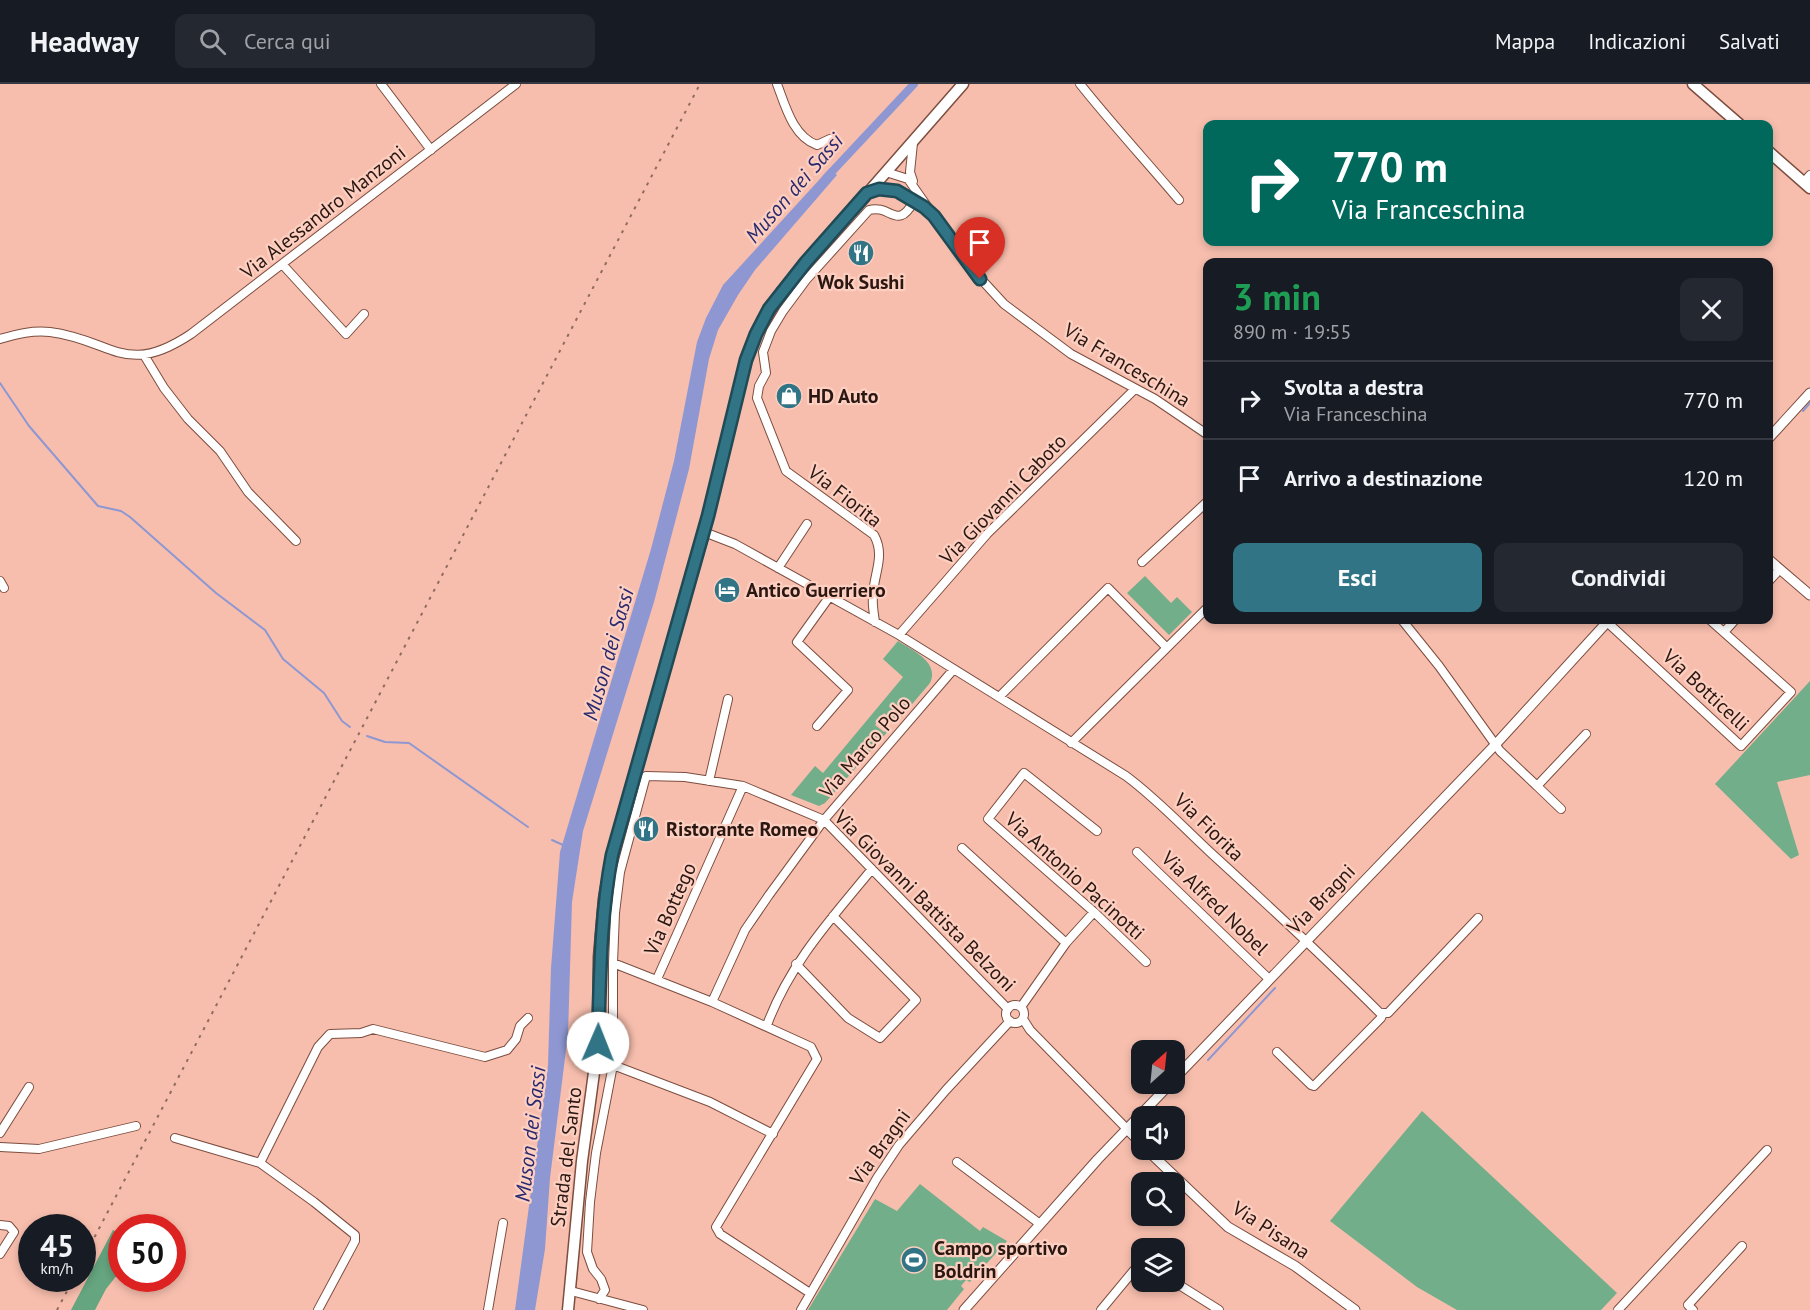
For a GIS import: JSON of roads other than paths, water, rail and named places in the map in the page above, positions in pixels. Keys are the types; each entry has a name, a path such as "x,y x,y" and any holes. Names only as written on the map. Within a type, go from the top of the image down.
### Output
{"main road":[{"name":"Strada del Santo","path":"568,1310 578,1193 598,1043 599,957 604,899 612,855 634,797 704,532 746,360 756,334 782,291 963,84"},
{"path":"1694,84 1734,120"},
{"path":"1773,155 1808,182"}],"street":[{"path":"381,84 430,150"},
{"name":"Via Alessandro Manzoni","path":"0,339 27,332 48,332 112,352 144,355 167,348 185,339 516,84"},
{"path":"777,84 793,122 805,138 817,145 831,138"},
{"path":"1080,84 1119,134 1137,150 1179,200"},
{"name":"Via Franceschina","path":"913,140 910,172 915,188"},
{"path":"886,171 897,191"},
{"name":"Via Franceschina","path":"886,171 908,178 980,279 1004,304 1071,354 1155,399 1203,432"},
{"path":"867,193 879,189 897,191"},
{"name":"Via Franceschina","path":"897,191 934,216"},
{"name":"Via Fiorita","path":"875,622 873,596 881,555 879,545 874,536 786,471 757,398 759,386 766,373 763,352 768,339 797,290 869,210 879,209 894,217 900,217 908,211 914,201"},
{"path":"282,264 346,334 364,314"},
{"path":"144,355 164,388 188,419 220,451 248,492 296,542"},
{"name":"Via Giovanni Caboto","path":"898,635 987,534 1135,389"},
{"path":"1773,434 1810,393"},
{"path":"1142,562 1203,506"},
{"path":"778,568 807,524"},
{"name":"Via Fiorita","path":"704,532 735,544 898,635 1126,776 1153,796 1209,851 1307,940 1380,1013 1383,1013"},
{"path":"1773,563 1810,595"},
{"path":"1773,577 1780,569"},
{"path":"999,697 1108,588 1166,647"},
{"path":"817,726 848,690 796,642 830,596"},
{"path":"1071,743 1203,612"},
{"path":"1405,624 1439,666 1495,744 1560,809"},
{"name":"Via Bragni","path":"1185,1067 1495,744 1604,624"},
{"name":"Via Botticelli","path":"1612,624 1741,746 1791,692 1715,624"},
{"path":"1724,632 1731,624"},
{"name":"Via Marco Polo","path":"712,1002 745,930 824,820 953,670"},
{"path":"709,781 728,699"},
{"path":"1537,786 1586,734"},
{"name":"Via Antonio Pacinotti","path":"1097,831 1024,773 988,819 1094,912 1146,962"},
{"name":"Strada del Santo","path":"598,1299 605,1290 601,1279 593,1269 587,1252 596,1153 612,1065 615,913 634,797 646,776"},
{"name":"Via Giovanni Battista Belzoni","path":"646,776 685,777 743,786 824,820 1008,1009"},
{"name":"Via Bottego","path":"657,979 743,786"},
{"path":"962,848 1066,943"},
{"name":"Via Alfred Nobel","path":"1137,852 1269,979"},
{"path":"767,1025 779,994 796,964 872,869"},
{"path":"1021,1007 1066,943 1094,912"},
{"path":"796,964 848,1018 880,1038 916,1000 833,916"},
{"path":"1277,1052 1314,1086 1381,1018 1383,1013 1388,1013 1478,918"},
{"path":"613,963 767,1025 811,1047 817,1059 716,1227 720,1234 810,1293"},
{"path":"1023,1019 1017,1023 1010,1021 1007,1015 1008,1009 1014,1005 1021,1007 1024,1012 1023,1019 1030,1030 1131,1133"},
{"path":"599,1011 613,1011"},
{"path":"260,1163 318,1047 330,1034 361,1033 373,1029 485,1057 507,1050 516,1039 520,1026 528,1018"},
{"name":"Via Bragni","path":"801,1310 877,1178 899,1145 1010,1021"},
{"path":"612,1065 710,1102 773,1134"},
{"path":"0,1133 30,1087"},
{"path":"964,1310 1126,1128 1160,1094"},
{"path":"591,1096 606,1098"},
{"path":"0,1148 39,1149 136,1126"},
{"path":"175,1138 260,1163 355,1235 355,1241 318,1310"},
{"path":"1618,1310 1767,1150"},
{"name":"Via Pisana","path":"1158,1160 1228,1227 1295,1266 1355,1310"},
{"path":"957,1162 1040,1224"},
{"path":"488,1310 503,1223"},
{"path":"0,1225 9,1226 14,1232 0,1254"},
{"path":"1693,1310 1688,1305 1742,1246"},
{"path":"1101,1310 1131,1274"},
{"path":"1185,1289 1219,1310"},
{"path":"571,1292 642,1310"}],"water":[{"path":"830,168 837,175 755,270 738,295 718,330 709,359 689,469 654,602 583,831 572,902 568,1034 550,1178 545,1249 535,1310 515,1310 548,1065 551,968 560,852 651,549 674,461 697,342 723,285"}],"waterway":[{"name":"Muson dei Sassi","path":"826,178 914,84"},
{"path":"0,383 29,426 98,506 121,511 130,517 216,593 265,630 283,659 324,693 342,721 350,727"},
{"path":"1803,411 1810,403"},
{"path":"367,736 385,742 409,743 528,827"},
{"path":"552,840 563,845"},
{"path":"1208,1060 1275,988"}],"railway":[{"path":"96,1234 700,84"},
{"path":"57,1310 67,1292"}],"place":[{"name":"Wok Sushi","path":"861,253"},
{"name":"HD Auto","path":"789,396"},
{"name":"Antico Guerriero","path":"727,590"},
{"name":"Ristorante Romeo","path":"646,829"},
{"name":"Campo sportivo Boldrin","path":"914,1260"}]}
